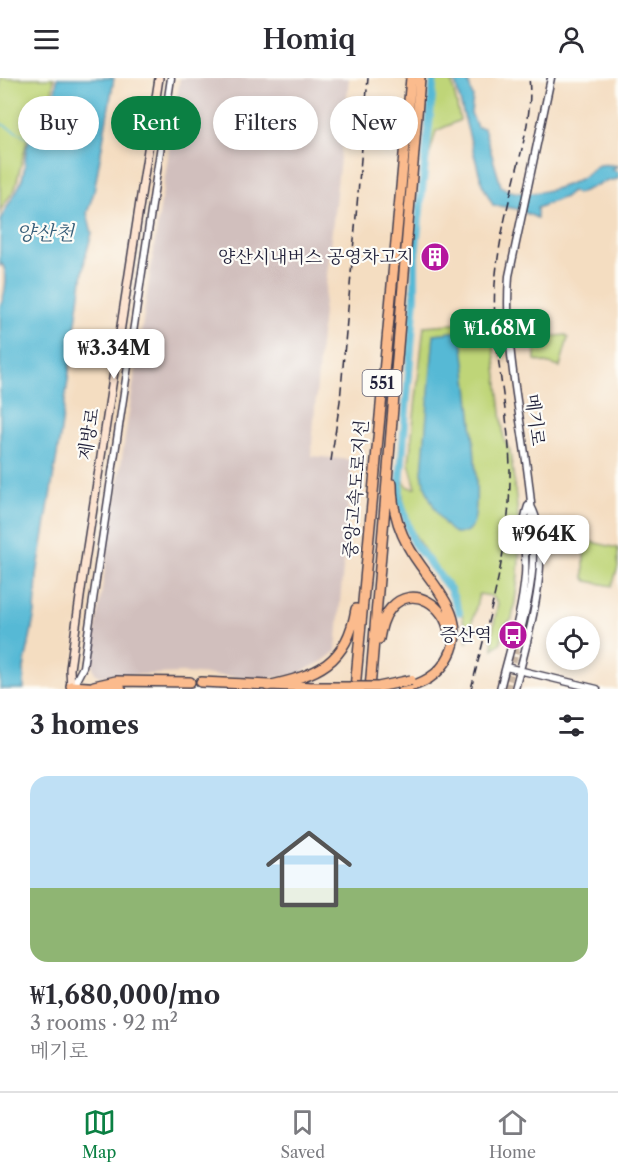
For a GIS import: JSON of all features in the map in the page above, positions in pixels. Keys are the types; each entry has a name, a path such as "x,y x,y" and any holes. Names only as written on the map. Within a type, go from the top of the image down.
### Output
{"highway":[{"name":"중앙고속도로지선","path":"355,689 411,78"},
{"name":"중앙고속도로지선","path":"372,689 420,78"},
{"path":"201,682 267,686 378,687 412,683 432,677 445,663 453,645 455,629 446,601 408,547 394,511 392,468 406,308 404,294"},
{"path":"267,686 315,673 331,662 344,645 354,623 365,528 369,518"},
{"path":"372,689 379,641 386,616 398,602 418,597 430,601 439,608 447,622 449,633 447,645 435,667 402,689"},
{"path":"71,688 117,681 190,682"},
{"path":"94,686 121,689"}],"main road":[{"name":"제방로","path":"71,688 70,669 85,561 159,78"}],"street":[{"path":"71,688 83,668 171,78"},
{"name":"메기로","path":"522,626 531,582 533,553 530,503 506,310 509,276 551,78"},
{"path":"500,689 525,575 524,519 530,503"},
{"path":"515,689 536,602 540,554 536,515 530,503"},
{"path":"514,631 521,636 529,633"},
{"path":"506,667 597,689"}],"shaded area":[{"path":"180,78 349,78 347,96 330,96 330,150 341,150 323,311 311,456 352,460 336,651 323,661 295,675 264,679 184,673 99,676 95,673 91,661 169,150 201,150 201,96 177,96"}],"green space":[{"path":"0,78 54,78 52,96 18,96 18,150 25,150 15,189 1,209 0,215"},
{"path":"435,78 451,78 460,120 436,131 428,160"},
{"path":"491,323 504,440 510,451 519,535 518,575 512,619 504,626 501,642 493,649 492,634 498,603 491,596 479,594 467,643 457,599 410,524 405,510 402,478 408,487 416,488 409,463 424,326"},
{"path":"566,335 568,338 560,367 535,360 535,338"},
{"path":"587,541 618,548 618,567 612,586 587,581 584,577 584,543"}],"water":[{"name":"양산천","path":"57,78 114,78 94,192 87,213 92,233 85,258 60,437 37,575 35,613 24,668 24,689 0,689 0,306 6,279 2,264 0,266 1,220 23,177 26,150 99,150 99,96 53,96"},
{"path":"454,78 467,78 473,97 471,113 477,127 484,128 501,186 519,193 542,192 565,186 585,176 599,165 618,166 611,169 618,172 618,179 606,181 577,194 572,191 567,196 537,208 537,218 517,209 493,205 482,184"},
{"path":"461,331 473,432 476,491 472,526 466,532 457,534 439,516 422,473 434,334"}],"waterway":[{"path":"434,78 415,256 415,297 399,497 413,542 450,589 459,612"},
{"path":"0,123 18,133"}],"tunnel":[{"path":"507,689 522,626"}],"railway":[{"path":"331,461 340,401 368,78"},
{"path":"471,689 498,581 507,526 509,447 498,354 494,307 495,284 505,219 526,130 529,78"}],"place":[{"name":"양산시내버스 공영차고지","path":"435,257"},
{"name":"증산역","path":"513,635"}]}
